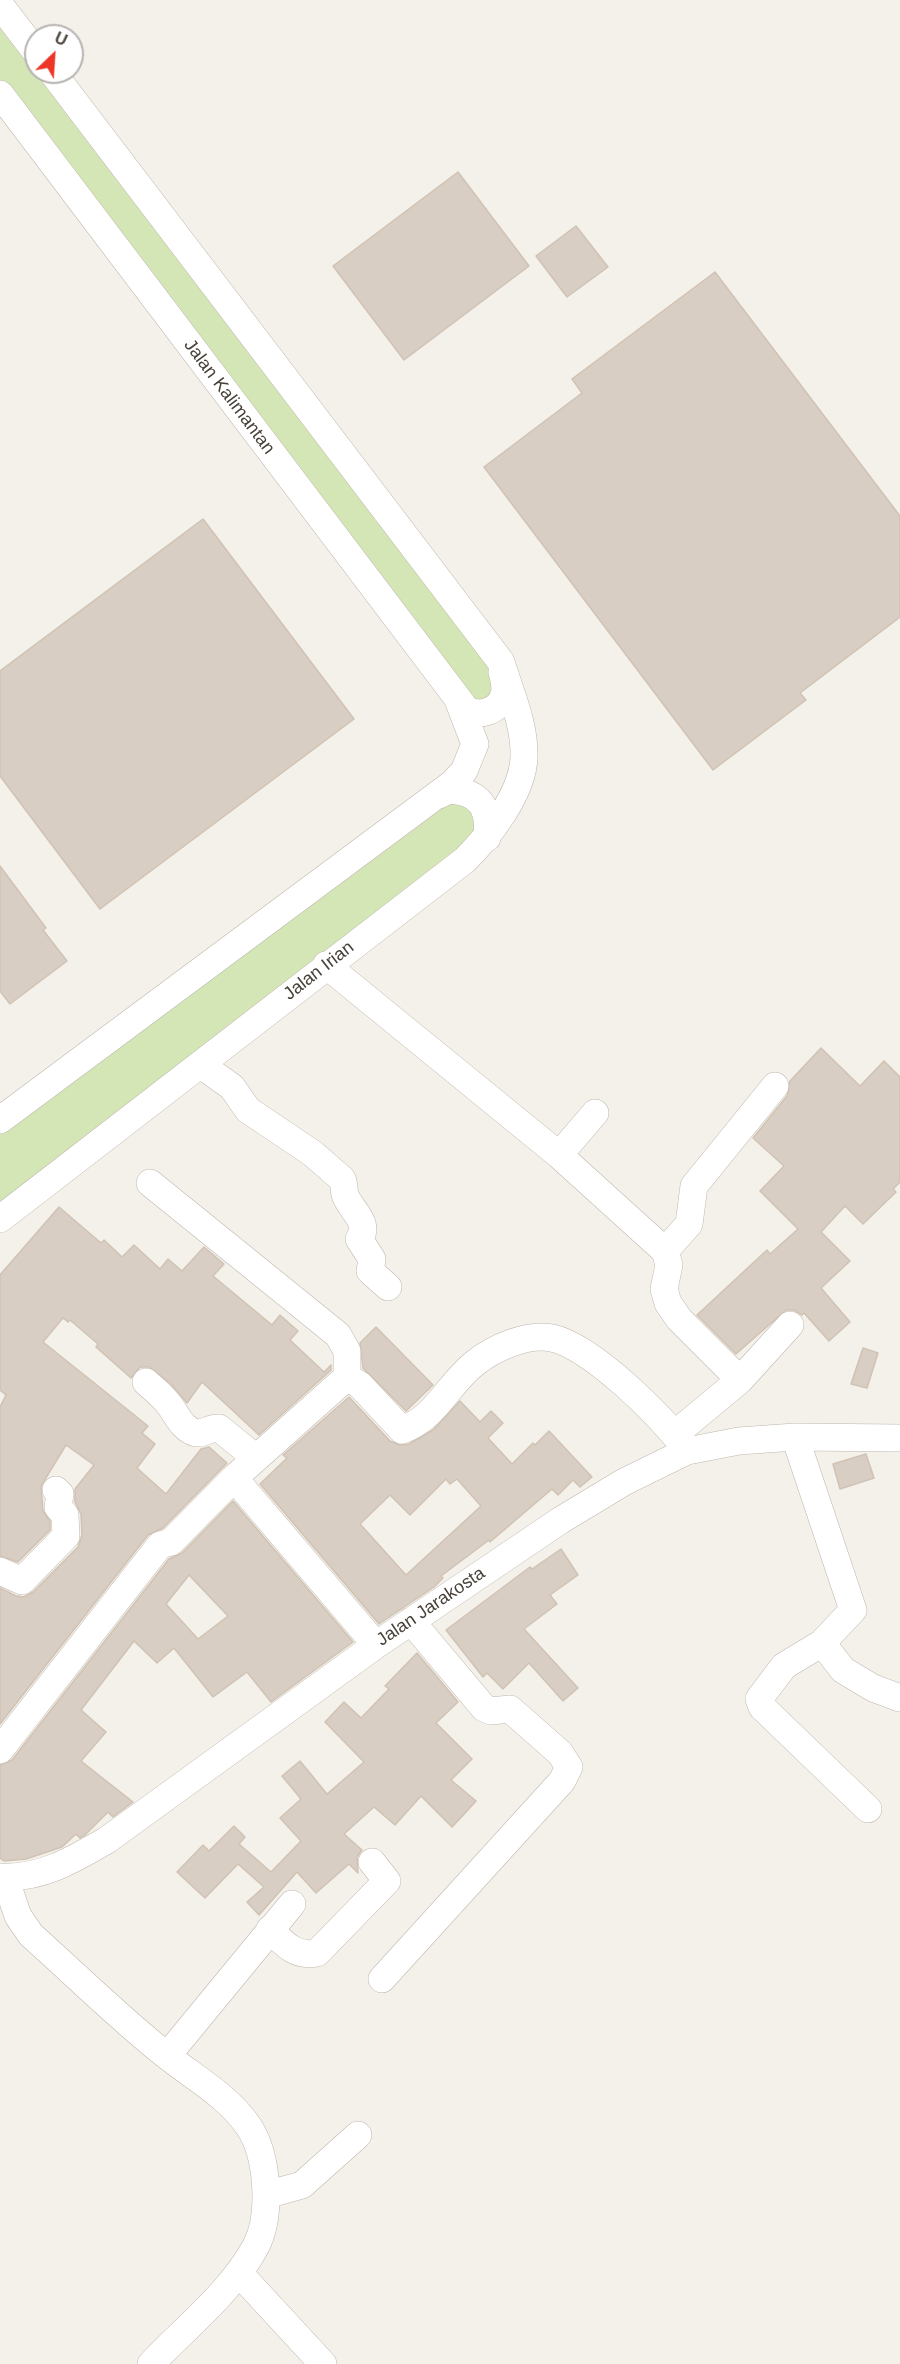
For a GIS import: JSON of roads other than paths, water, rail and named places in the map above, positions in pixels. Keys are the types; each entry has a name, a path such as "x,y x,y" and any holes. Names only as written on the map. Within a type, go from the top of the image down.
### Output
{"street":[{"path":"0,5 24,36"},
{"path":"60,84 501,662 504,695 493,709 487,712 470,712 458,700"},
{"name":"Jalan Kalimantan","path":"0,94 437,668 458,700"},
{"name":"Jalan Irian","path":"0,1219 201,1065 326,965 465,860 487,838 518,783 524,757 519,717 501,662"},
{"path":"0,1120 439,795 464,771 475,744 458,700"},
{"path":"439,795 449,790 473,796 486,810 489,821 487,838"},
{"path":"326,965 559,1155 665,1251 669,1265 664,1289 668,1303 740,1380"},
{"path":"201,1065 232,1087 248,1110 312,1153 342,1179 348,1202 363,1224 363,1234 359,1239 372,1259 370,1270 388,1287"},
{"path":"665,1251 689,1224 694,1186 775,1086"},
{"path":"559,1155 595,1113"},
{"path":"0,1750 160,1545 171,1542 234,1478 347,1377 347,1351 338,1335 150,1183"},
{"path":"347,1377 360,1385 402,1430 425,1419 441,1403 453,1383 485,1356 513,1343 549,1338 572,1344 601,1365 681,1442 790,1325"},
{"path":"146,1382 167,1402 177,1419 193,1431 203,1433 212,1427 219,1428 256,1458"},
{"path":"795,1437 853,1610 822,1643 784,1666 759,1699 762,1707 868,1809"},
{"name":"Jalan Jarakosta","path":"3,1877 36,1874 64,1865 107,1840 376,1645 681,1442 795,1437 900,1438"},
{"path":"234,1478 376,1645"},
{"path":"0,1571 22,1581 66,1536 65,1515 58,1507 60,1494 56,1490"},
{"path":"382,1979 562,1781 569,1767 560,1753 510,1709 491,1711 481,1705 411,1621"},
{"path":"822,1643 843,1670 873,1688 900,1698"},
{"path":"270,1929 293,1951 305,1955 317,1953 387,1881 372,1862"},
{"path":"3,1877 18,1916 31,1935 167,2056 207,2083 249,2128 262,2160 266,2195 262,2227 257,2244 239,2273 151,2364"},
{"path":"167,2056 292,1904"},
{"path":"266,2195 302,2185 358,2134"},
{"path":"239,2273 323,2364"}]}
